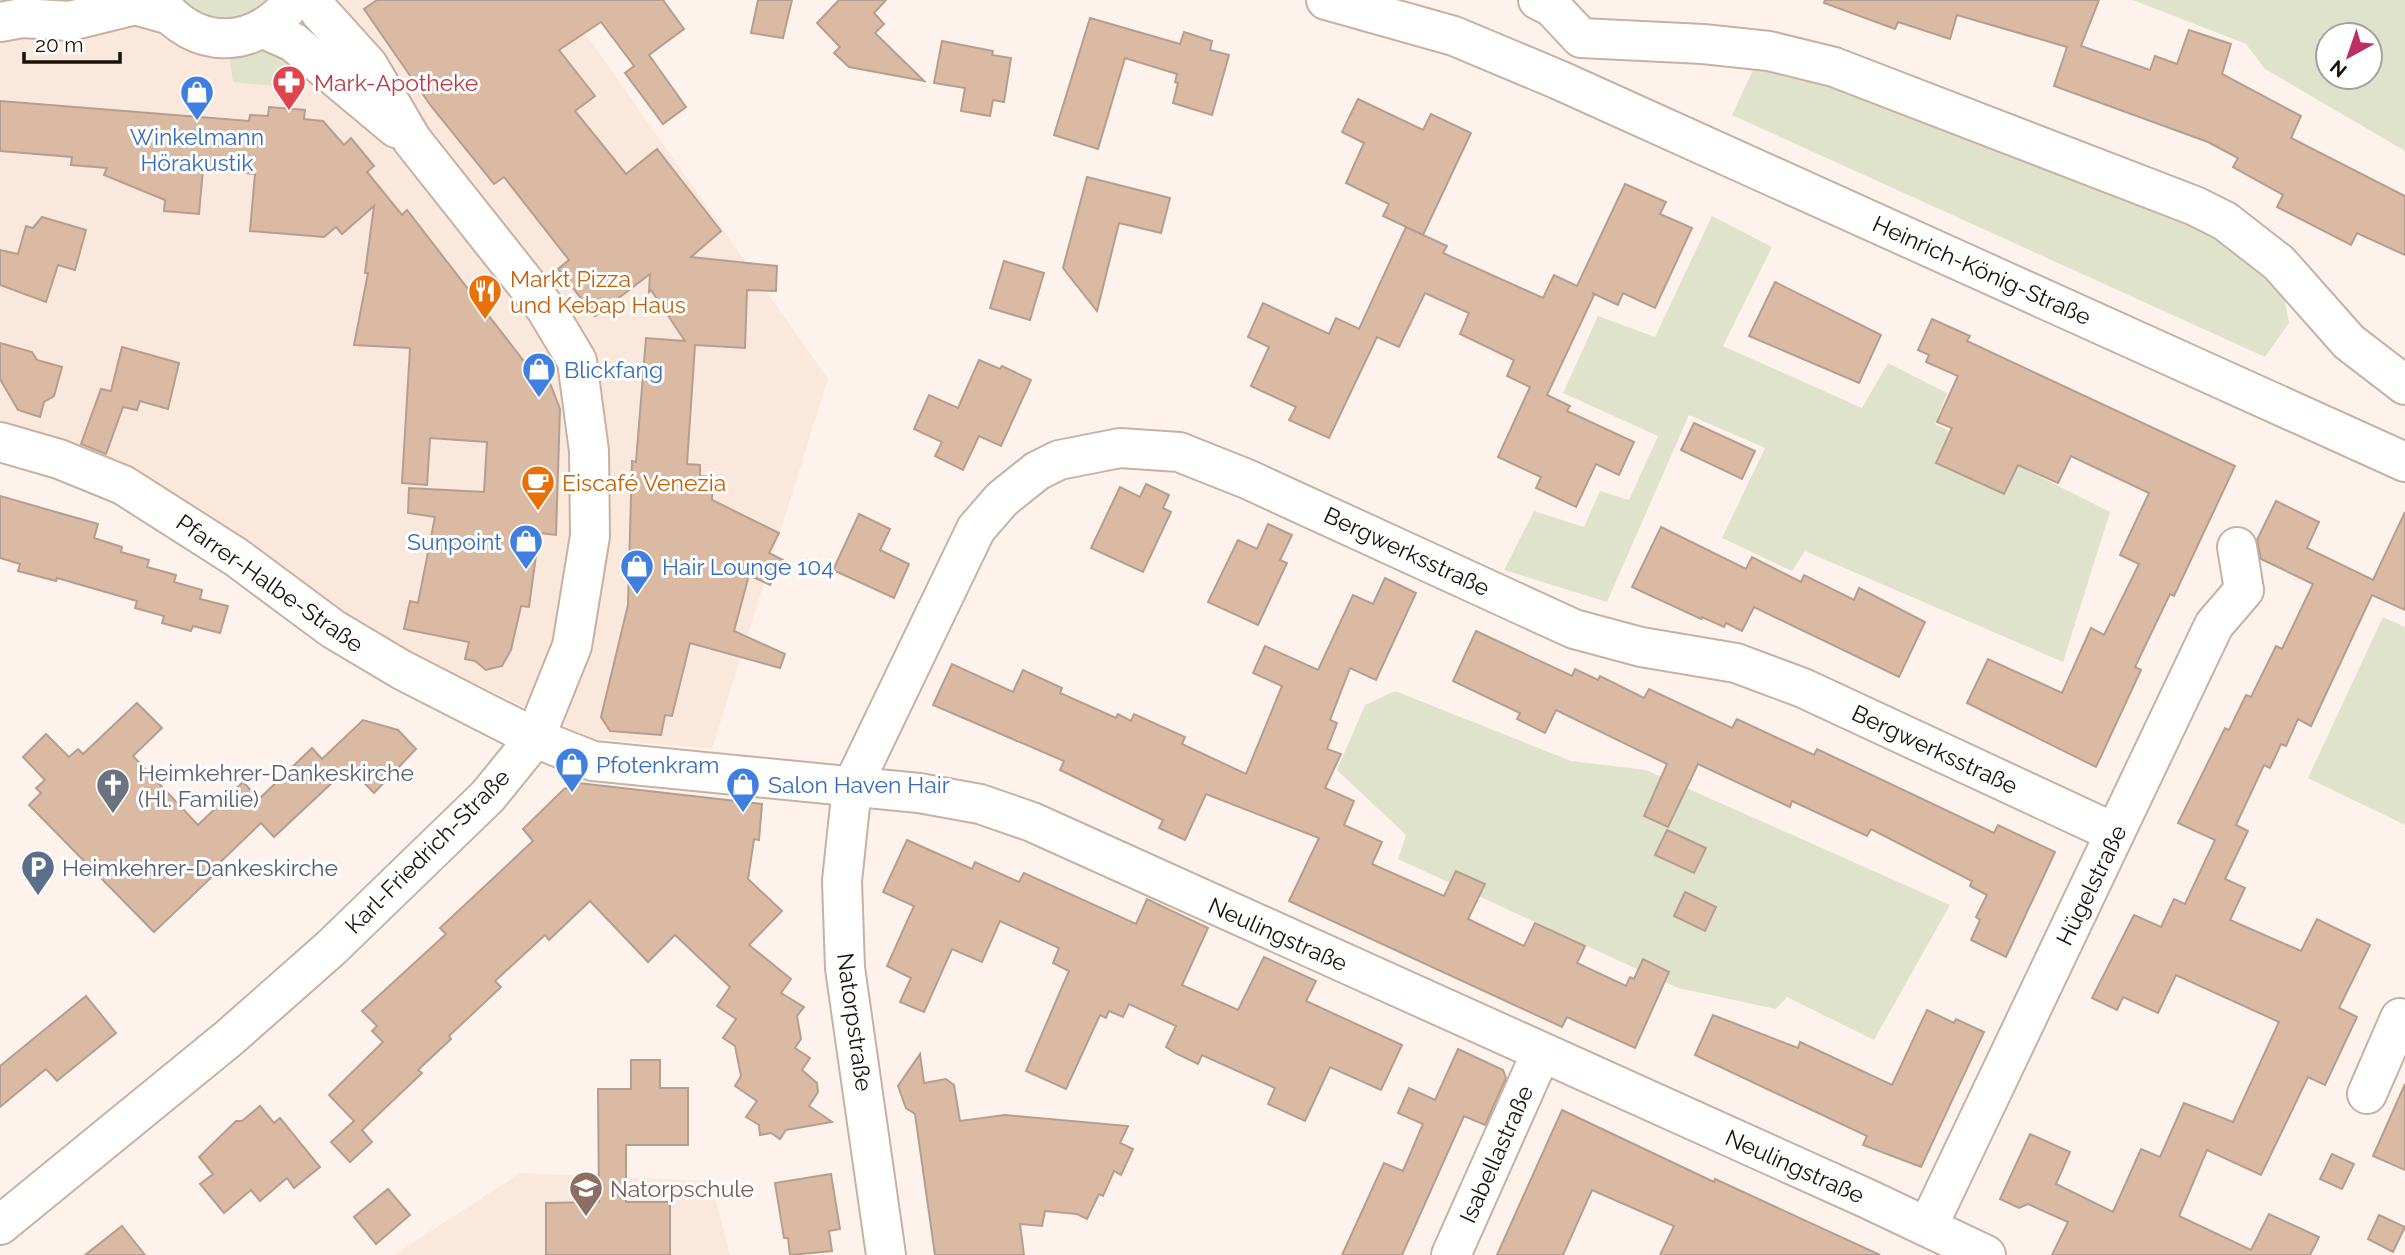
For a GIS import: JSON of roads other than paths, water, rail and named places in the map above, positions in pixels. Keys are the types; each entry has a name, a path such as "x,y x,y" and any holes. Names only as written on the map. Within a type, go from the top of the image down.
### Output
{"street":[{"path":"23,13 71,21 135,5 162,7 184,27 203,36 224,39 245,36 264,29 282,16 294,0"},
{"name":"Karl-Friedrich-Straße","path":"0,1225 229,1038 331,948 488,796 535,738 572,646 590,536 590,451 581,373 563,333 546,309 412,140 368,65 320,12 313,0"},
{"name":"Heinrich-König-Straße","path":"1326,0 1454,36 1559,80 2405,462"},
{"path":"1538,0 1552,7 1581,38 1743,48 1834,68 2195,206 2225,221 2279,263 2349,342 2405,385"},
{"name":"Karl-Friedrich-Straße","path":"264,29 293,42 412,140"},
{"path":"1559,80 1581,38"},
{"name":"Pfarrer-Halbe-Straße","path":"0,442 59,459 123,485 236,557 332,629 402,670 535,738"},
{"name":"Bergwerksstraße","path":"852,788 975,529 984,517 1002,499 1048,464 1077,454 1120,449 1179,452 1206,461 1574,629 1641,647 1736,663 1804,688 2115,833"},
{"name":"Hügelstraße","path":"1928,1226 2214,625 2244,590 2237,547"},
{"name":"Neulingstraße","path":"535,738 593,761 919,793 971,802 1032,822 1928,1226 1986,1255"},
{"name":"Natorpstraße","path":"852,788 842,881 845,968 886,1255"},
{"path":"2367,1094 2399,1038"},
{"name":"Isabellastraße","path":"1451,1255 1541,1053"}],"place":[{"name":"Mark-Apotheke","path":"289,112"},
{"name":"Winkelmann Hörakustik","path":"197,122"},
{"name":"Markt Pizza und Kebap Haus","path":"485,321"},
{"name":"Blickfang","path":"539,399"},
{"name":"Eiscafé Venezia","path":"538,512"},
{"name":"Sunpoint","path":"526,571"},
{"name":"Hair Lounge 104","path":"637,596"},
{"name":"Pfotenkram","path":"572,794"},
{"name":"Salon Haven Hair","path":"743,814"},
{"name":"Heimkehrer-Dankeskirche (Hl. Familie)","path":"113,815"},
{"name":"Heimkehrer-Dankeskirche","path":"38,897"},
{"name":"Natorpschule","path":"586,1218"}]}
